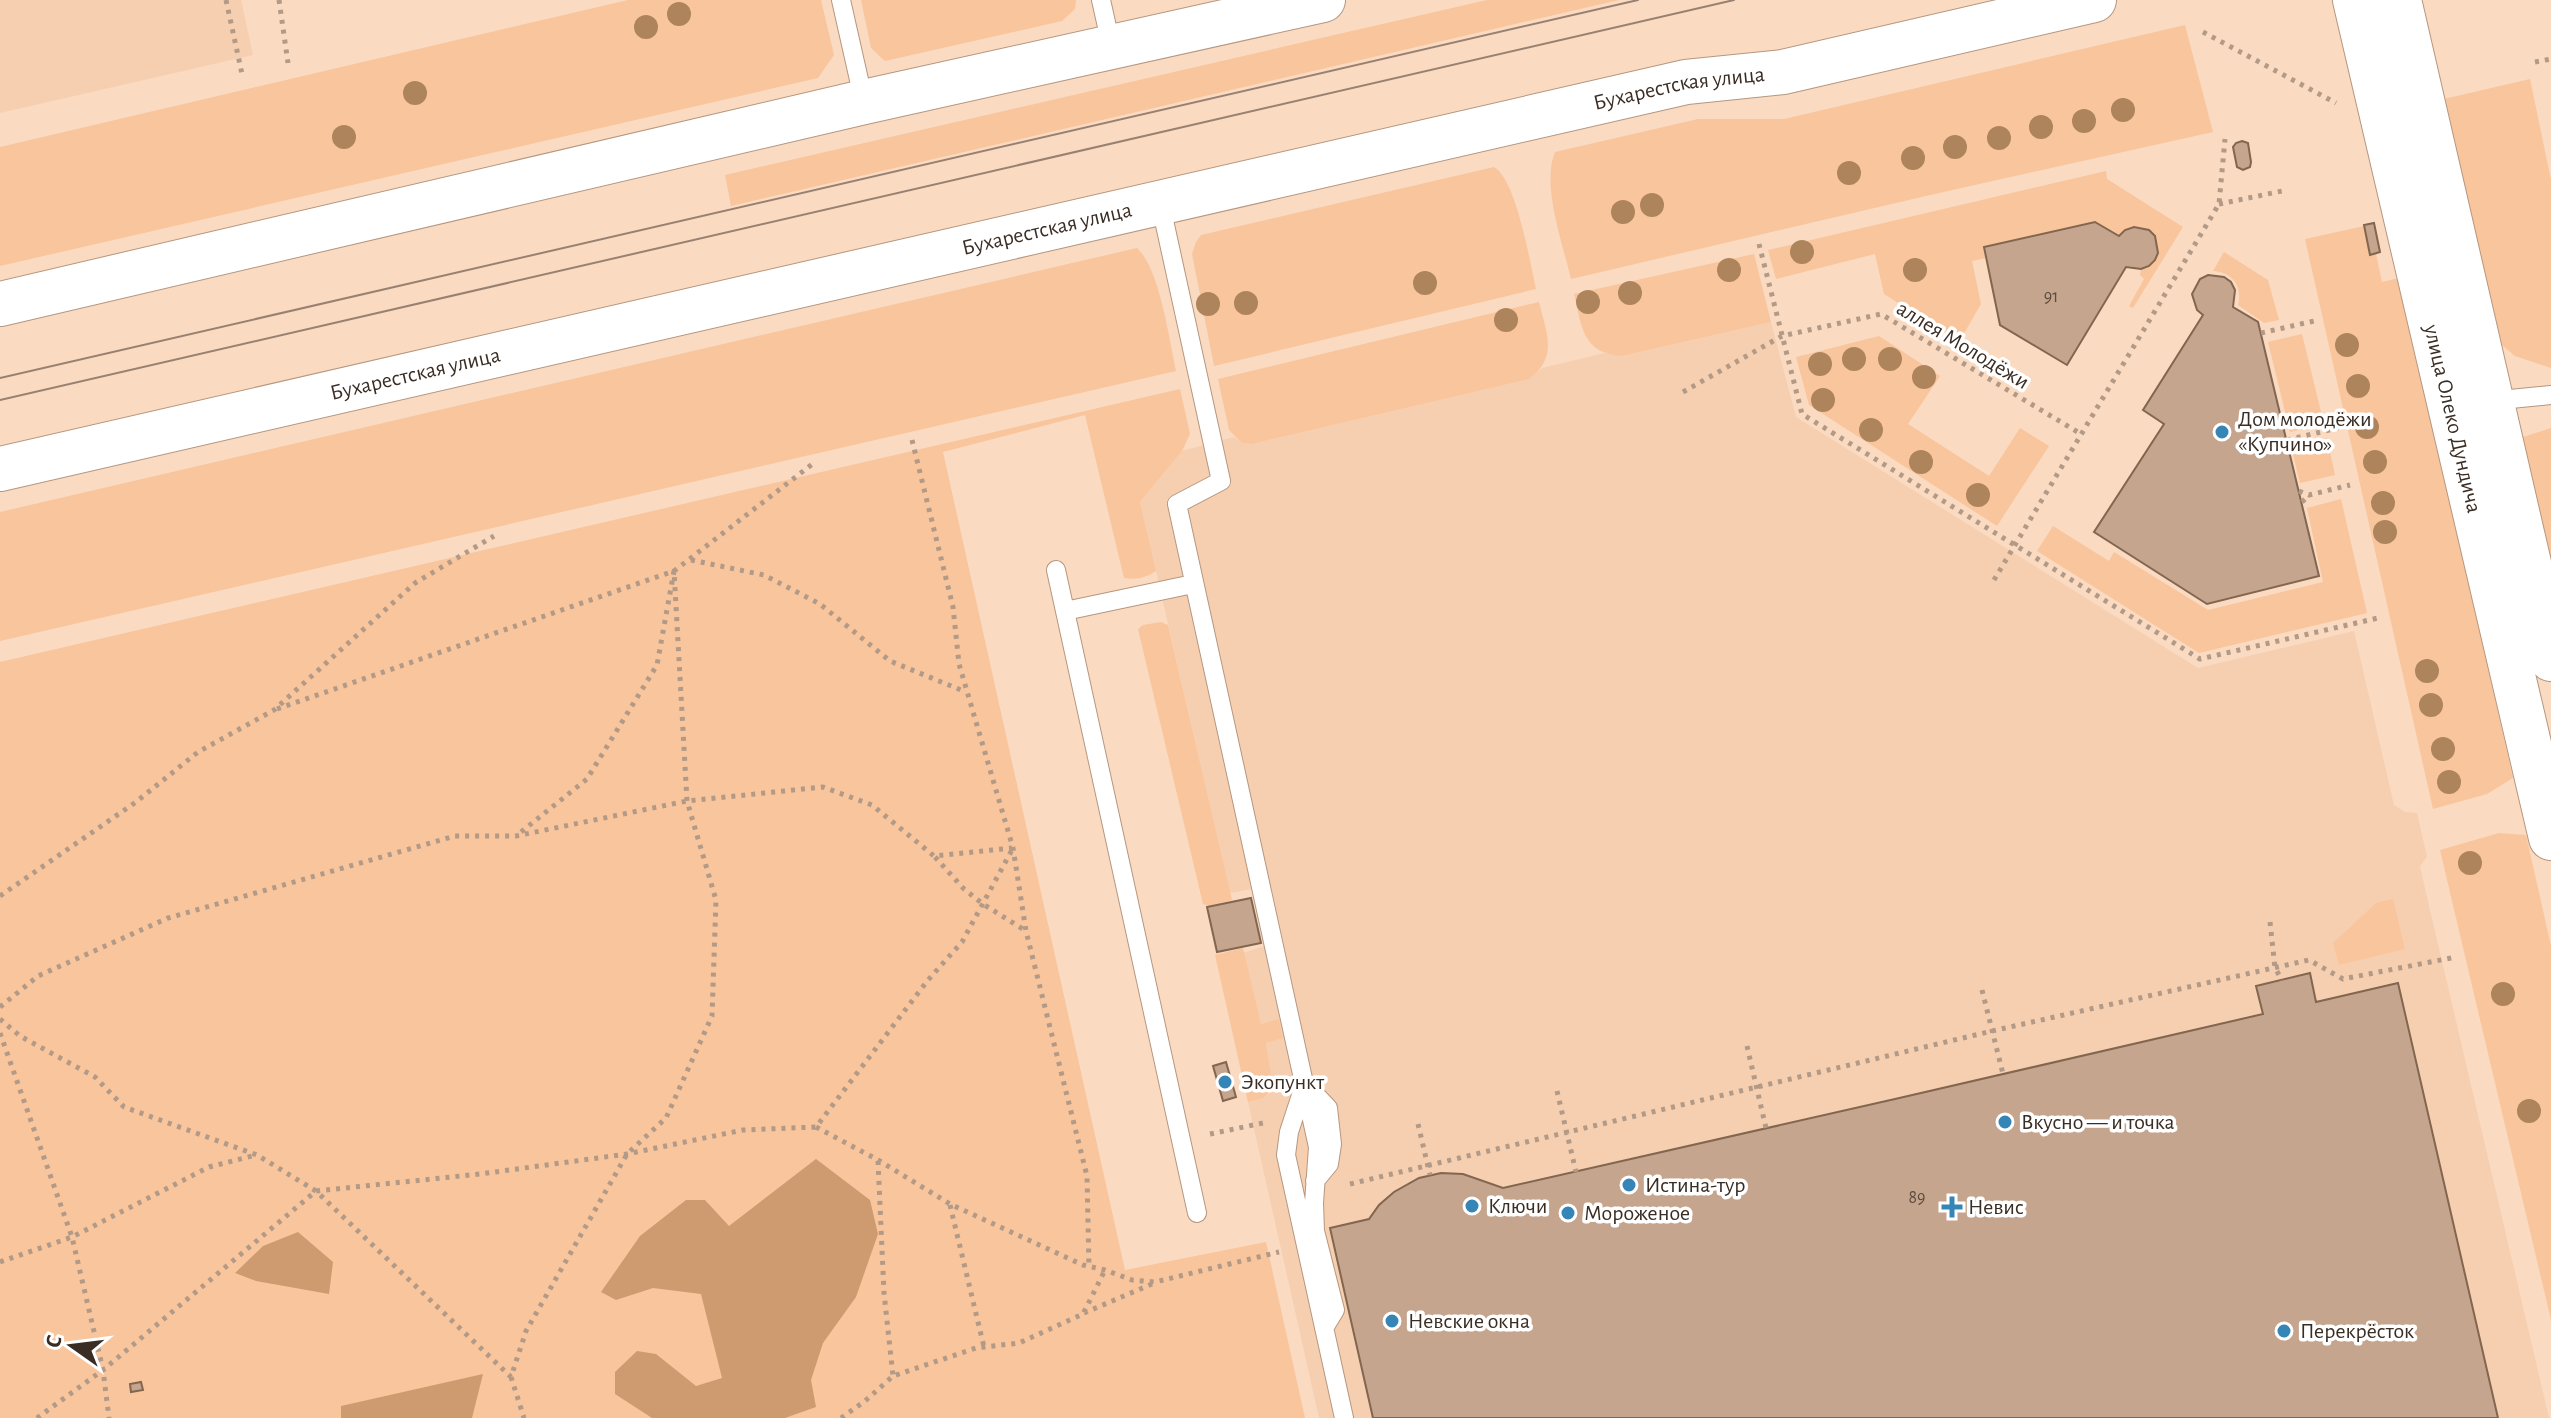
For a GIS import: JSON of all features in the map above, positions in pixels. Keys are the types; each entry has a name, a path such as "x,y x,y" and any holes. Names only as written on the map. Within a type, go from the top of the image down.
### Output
{"street":[{"path":"0,304 864,102 1323,0"},
{"name":"Бухарестская улица","path":"0,469 1686,82 1783,72 2094,0"},
{"name":"улица Олеко Дундича","path":"2355,0 2472,405 2551,659"},
{"name":"улица Олеко Дундича","path":"2399,0 2548,811"}],"lane":[{"path":"841,0 864,102"},
{"path":"1101,0 1112,49"},
{"path":"1160,202 1221,481 1177,504 1318,1147 1315,1231 1335,1310 1324,1328"},
{"path":"2472,405 2551,395"},
{"path":"1056,570 1197,1213"},
{"path":"1065,611 1193,584"},
{"path":"1304,1083 1286,1155 1344,1418"}],"path":[{"path":"226,0 242,74"},
{"path":"279,0 288,63"},
{"path":"2203,32 2337,104"},
{"path":"2535,62 2551,59"},
{"path":"1994,580 2219,204 2225,139"},
{"path":"2219,204 2287,190"},
{"path":"1759,244 1802,414 2200,659 2378,618"},
{"name":"аллея Молодёжи","path":"1683,392 1775,338 1881,314 2081,434"},
{"path":"2261,333 2314,321"},
{"path":"2287,440 2338,428"},
{"path":"912,440 953,607 959,664 1013,848 1026,931 1087,1176 1089,1267"},
{"path":"0,896 136,802 198,752 274,710 674,571 815,462"},
{"path":"2302,502 2309,495 2350,485"},
{"path":"2299,491 2309,495"},
{"path":"274,710 415,583 494,536"},
{"path":"690,560 764,575 820,604 890,661 967,692"},
{"path":"511,1377 526,1331 627,1154 666,1118 712,1016 716,900 687,801 674,571"},
{"path":"516,836 587,779 657,665 674,571"},
{"path":"0,1007 38,976 168,918 455,836 516,836 687,801 823,787 872,805 934,856 964,889 1026,931"},
{"path":"934,856 1013,848"},
{"path":"816,1127 928,980 962,942 1013,848"},
{"path":"2270,922 2275,968 2282,980"},
{"path":"1337,1187 1992,1031 2309,960 2343,979 2456,957"},
{"path":"1982,990 2003,1074"},
{"path":"0,1019 20,1036 95,1077 124,1107 257,1155 316,1191 511,1377 524,1418"},
{"path":"0,1033 72,1237 103,1370 109,1418"},
{"path":"1747,1046 1766,1128"},
{"path":"1557,1091 1576,1172"},
{"path":"1180,1140 1294,1116"},
{"path":"1418,1124 1430,1175"},
{"path":"37,1418 103,1370 316,1191 480,1174 627,1154 743,1130 816,1127 950,1204 1089,1267 1132,1280 1155,1282"},
{"path":"0,1262 72,1237 209,1167 257,1155"},
{"path":"878,1160 884,1293 893,1376"},
{"path":"950,1204 984,1347"},
{"path":"841,1418 893,1376 984,1347 1019,1343 1155,1282 1275,1253"},
{"path":"1083,1314 1105,1270"}],"shaded area":[{"path":"0,0 241,0 253,55 0,113"},
{"path":"628,0 821,0 834,55 818,78 0,266 0,147"},
{"path":"861,0 1076,0 1075,9 1062,21 885,61 871,48"},
{"path":"1487,0 1619,0 731,206 725,175"},
{"path":"2185,25 2213,132 1571,279 1552,197 1551,165 1555,152 1698,119 1784,119"},
{"path":"2530,79 2551,180 2551,368 2515,356 2502,345 2444,99"},
{"path":"1494,167 1509,187 1515,204 1536,289 1214,366 1192,254 1201,235"},
{"path":"2106,171 2107,179 2183,227 2133,308 2129,306 2144,279 2140,275 2141,269 2126,267 2067,365 2000,325 1986,258 1972,261 1981,304 1959,342 1884,294 1875,254 1776,279 1768,250"},
{"path":"2364,226 2370,254 2376,254 2382,282 2399,278 2513,778 2487,794 2433,809 2305,239"},
{"path":"1137,248 1145,258 1158,288 1176,371 0,641 0,512"},
{"path":"2224,252 2268,280 2279,320 2264,323 2238,305 2239,292 2234,281 2226,274 2213,271"},
{"path":"1754,254 1771,322 1622,356 1599,350 1586,336 1574,294"},
{"path":"1539,302 1547,334 1547,353 1538,371 1529,379 1252,444 1242,443 1229,430 1218,379"},
{"path":"1771,322 1796,417 2198,668 2354,631 2394,805 2405,812 2417,813 2427,857 2420,866 2549,1418 1319,1418 1248,1102 1264,1098 1273,1089 1266,1043 1283,1037 1279,1020 1261,1024 1243,953 1264,946 1252,889 1230,893 1140,502 1182,451 1234,437 1242,443 1252,444 1528,379 1542,368 1605,353 1622,356"},
{"path":"2302,334 2324,424 2290,432 2268,342"},
{"path":"1879,336 1940,376 1908,424 1989,476 2020,428 2049,446 1997,526 1809,405 1796,357"},
{"path":"1180,389 1190,434 1182,451 1140,502 1156,571 1144,577 1124,578 1085,415 943,452 1125,1270 1266,1242 1305,1418 0,1418 0,662"},
{"path":"2551,428 2551,560 2523,437"},
{"path":"2327,438 2335,475 2300,483 2291,446"},
{"path":"2341,499 2367,613 2199,653 2037,551 2053,526 2109,561 2114,552 2208,610 2323,582 2307,508"},
{"path":"1161,622 1168,625 1232,900 1209,906 1203,904 1138,629"},
{"path":"2499,833 2526,835 2551,946 2551,1320 2440,850"},
{"path":"2393,899 2405,949 2339,965 2333,943 2376,903"},
{"path":"1243,948 1261,1024 1279,1019 1283,1038 1266,1043 1273,1088 1264,1098 1248,1102 1215,955"},
{"path":"816,1159 870,1200 878,1234 856,1297 823,1343 811,1380 816,1407 785,1418 652,1418 615,1394 615,1372 637,1351 656,1354 696,1386 722,1378 701,1294 653,1288 616,1300 601,1292 640,1236 686,1200 705,1200 729,1226"},
{"path":"298,1232 333,1262 329,1294 256,1281 235,1273 263,1246"},
{"path":"483,1374 472,1418 341,1418 341,1406"}],"building":[{"path":"2242,141 2248,143 2251,162 2250,167 2243,170 2237,167 2233,147"},
{"path":"2095,222 2119,236 2134,227 2149,230 2155,236 2158,253 2149,266 2141,269 2126,267 2067,365 2000,325 1984,247"},
{"path":"2374,223 2380,252 2370,255 2364,225"},
{"name":"Дом молодёжи «Купчино»","path":"2208,275 2224,277 2231,282 2235,290 2233,307 2258,322 2319,576 2207,604 2094,532 2164,424 2143,410 2203,315 2197,310 2192,294 2200,279"},
{"path":"1251,898 1261,943 1217,952 1207,907"},
{"path":"2310,973 2316,1002 2398,983 2498,1418 1373,1418 1330,1228 1369,1219 1394,1192 1419,1178 1441,1173 1463,1174 1503,1188 1895,1099 2263,1014 2256,986"},
{"name":"Экопункт","path":"1226,1062 1236,1097 1223,1101 1213,1066"},
{"path":"141,1382 143,1390 131,1392 130,1384"}],"tram line":[{"path":"0,378 1638,0"},
{"path":"0,400 1734,0"}],"place":[{"name":"Дом молодёжи «Купчино»","path":"2222,432"},
{"name":"Экопункт","path":"1225,1082"},
{"name":"Вкусно — и точка","path":"2005,1122"},
{"name":"Истина-тур","path":"1629,1185"},
{"name":"Ключи","path":"1472,1206"},
{"name":"Невис","path":"1952,1207"},
{"name":"Мороженое","path":"1568,1213"},
{"name":"Невские окна","path":"1392,1321"},
{"name":"Перекрёсток","path":"2284,1331"}]}
